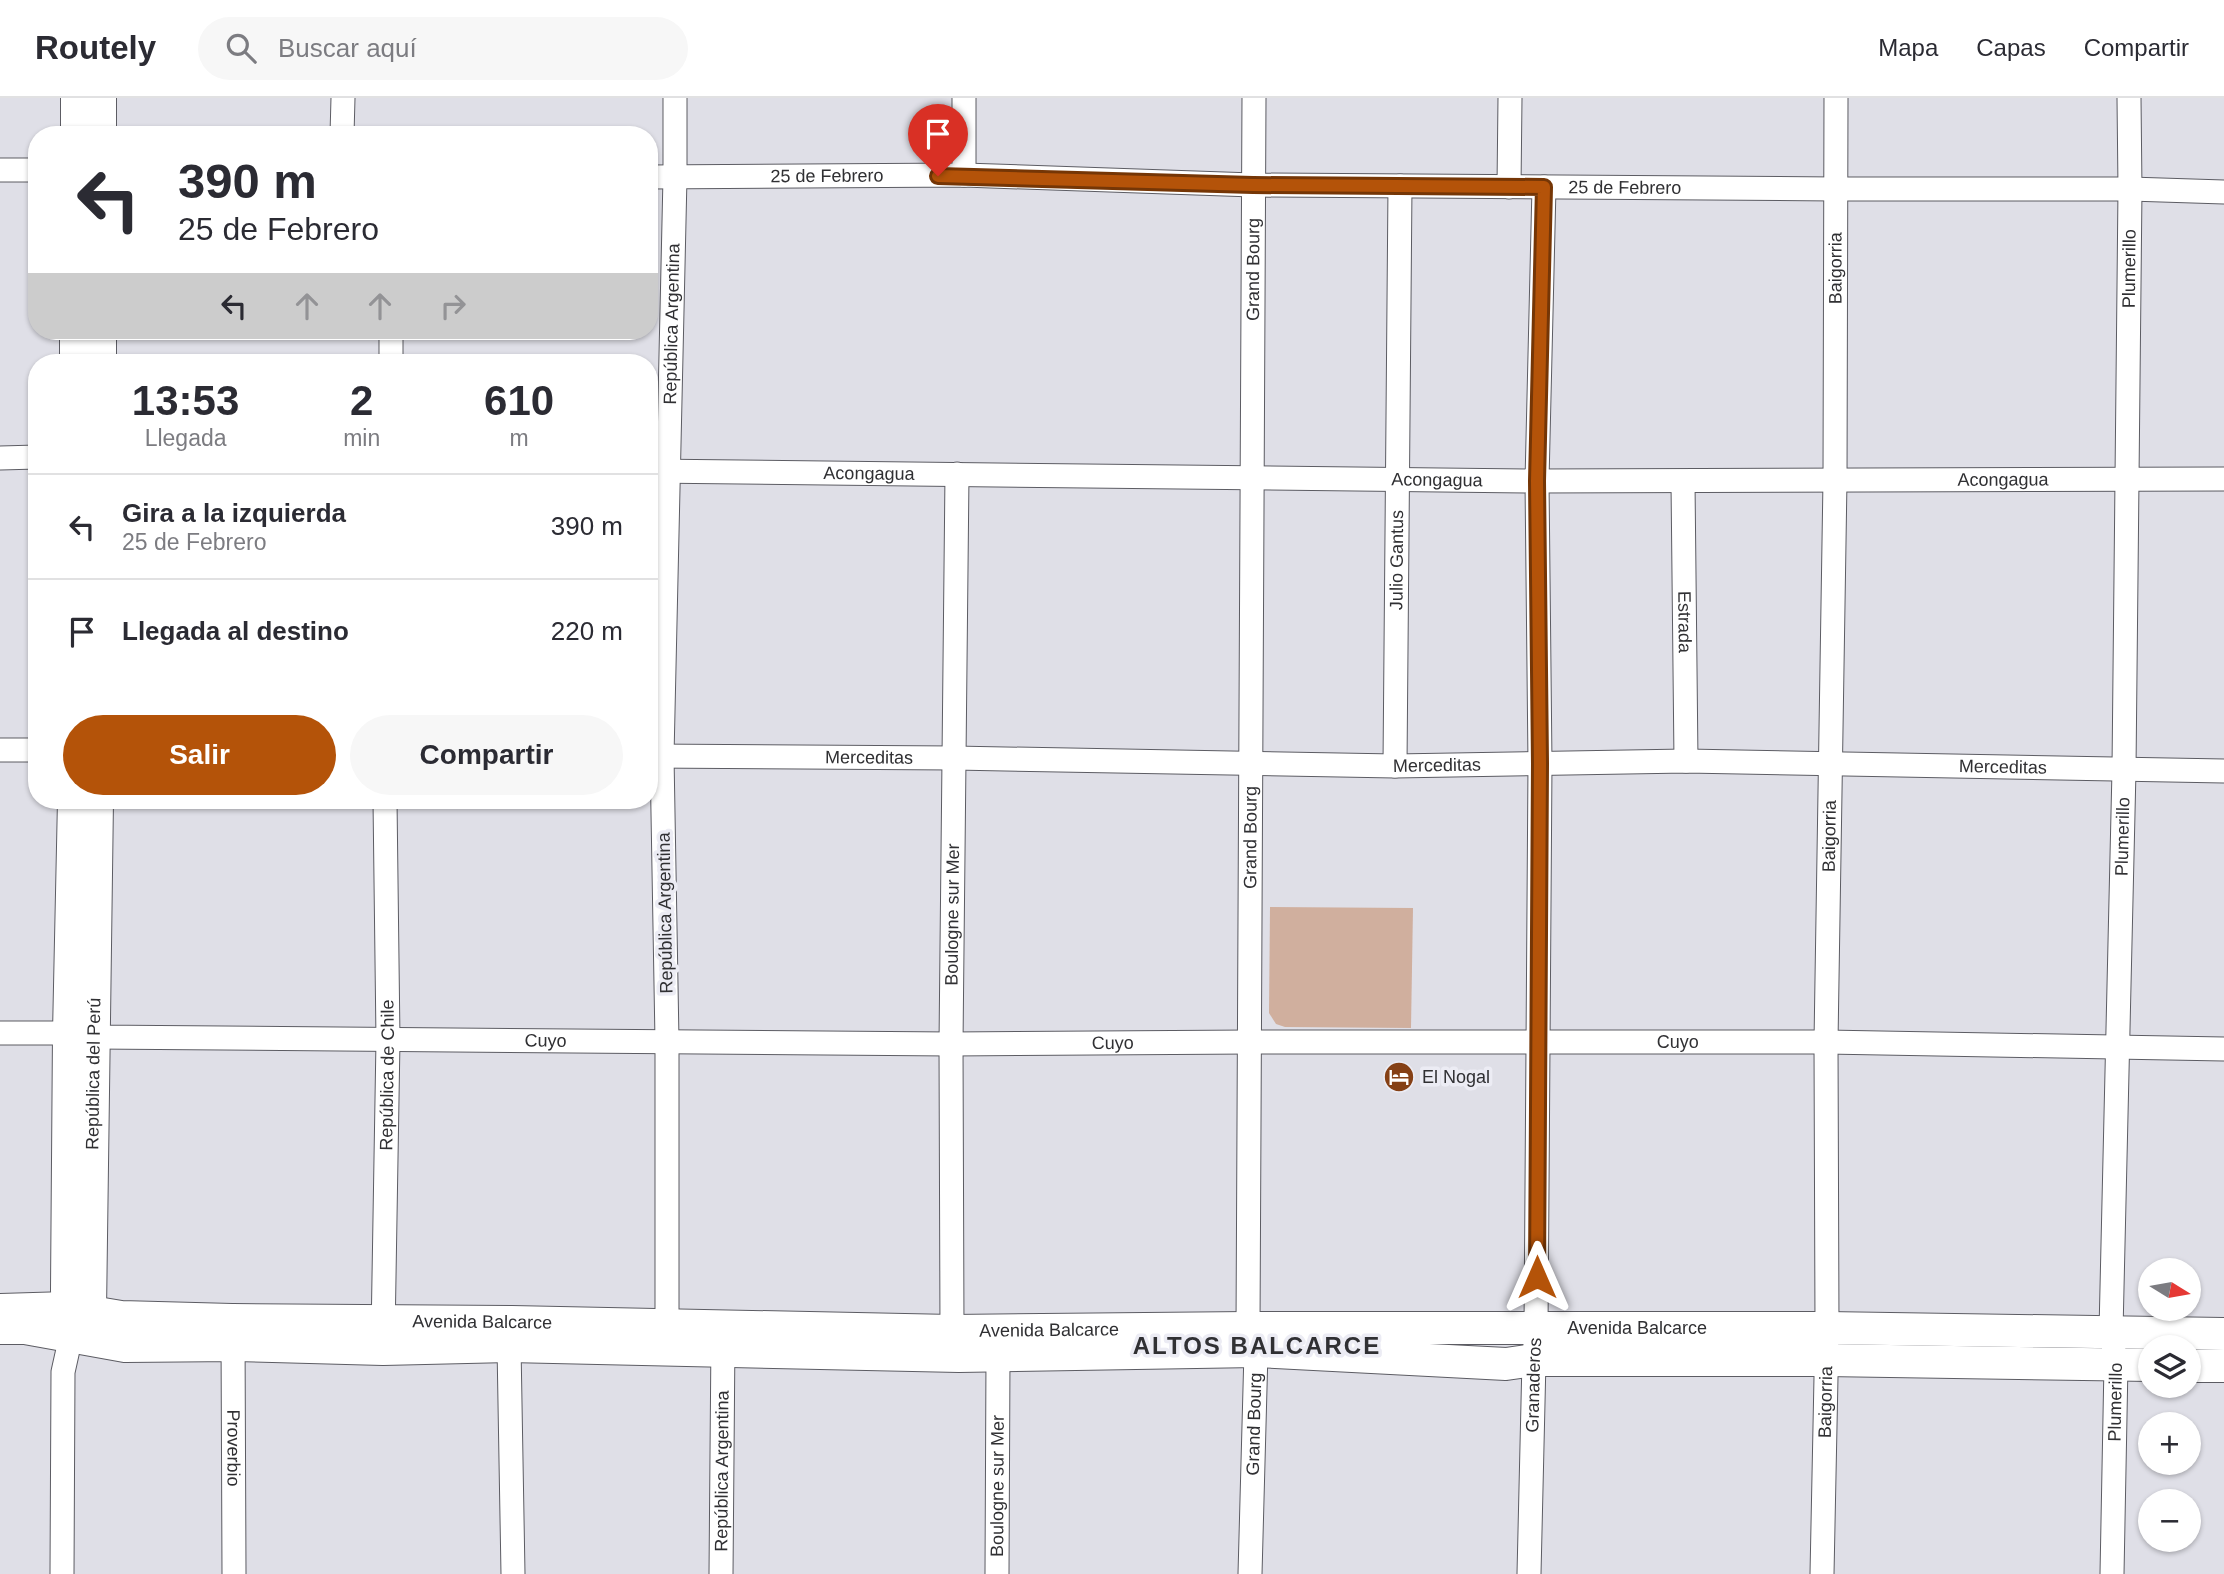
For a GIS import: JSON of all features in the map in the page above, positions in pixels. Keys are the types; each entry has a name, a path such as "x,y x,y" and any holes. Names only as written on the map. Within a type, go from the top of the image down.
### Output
{"main road":[{"path":"77,98 77,126"},
{"path":"100,98 100,126"},
{"name":"República del Perú","path":"74,809 81,1035 76,1319"},
{"name":"República del Perú","path":"81,1035 96,809"},
{"name":"Avenida Balcarce","path":"0,1310 76,1319 125,1346 233,1333 510,1334 956,1343 1252,1340 1506,1364 1535,1344 1827,1328 2224,1334"},
{"name":"Avenida Balcarce","path":"0,1328 26,1328 76,1319"},
{"name":"Avenida Balcarce","path":"956,1343 998,1356 1252,1340"},
{"name":"Avenida Balcarce","path":"1535,1344 1825,1360 2138,1365"},
{"path":"2201,1366 2224,1366"}],"street":[{"path":"342,126 343,98"},
{"name":"República Argentina","path":"658,566 659,471 675,177 675,98"},
{"path":"964,98 964,176"},
{"name":"Grand Bourg","path":"1250,1574 1254,98"},
{"path":"1509,187 1510,98"},
{"name":"Baigorria","path":"1822,1574 1827,1328 1826,1042 1835,480 1836,98"},
{"name":"Plumerillo","path":"2112,1574 2116,1364 2111,1331 2124,770 2129,98"},
{"path":"0,170 28,170"},
{"name":"25 de Febrero","path":"658,177 964,176 1253,185 2224,191"},
{"name":"Julio Gantus","path":"1395,766 1400,186"},
{"name":"Granaderos","path":"1529,1574 1535,1344 1538,1042 1540,763 1537,481 1544,187"},
{"path":"0,458 28,457"},
{"name":"Acongagua","path":"659,471 1683,482 2224,479"},
{"name":"Boulogne sur Mer","path":"956,1343 951,1044 957,474"},
{"name":"Estrada","path":"1683,482 1686,761"},
{"path":"0,750 28,751"},
{"name":"Merceditas","path":"658,756 1395,766 1686,761 2224,771"},
{"name":"República Argentina","path":"658,808 667,1041 671,1337"},
{"name":"República de Chile","path":"384,1335 388,1040 385,809"},
{"name":"Cuyo","path":"0,1033 388,1040 951,1044 1826,1042 2224,1049"},
{"name":"República del Perú","path":"62,1574 63,1372 76,1319"},
{"name":"Proverbio","path":"233,1333 234,1574"},
{"path":"510,1334 513,1574"},
{"name":"República Argentina","path":"721,1574 723,1338"},
{"name":"Boulogne sur Mer","path":"997,1574 998,1356"}],"shaded area":[{"path":"1270,907 1413,908 1411,1028 1285,1027 1276,1024 1269,1013"}],"place":[{"name":"El Nogal","path":"1399,1077"}],"district":[{"name":"ALTOS BALCARCE","path":"1257,1346"}],"route":[{"path":"938,176 1253,185 1544,187 1537,481 1540,763 1537,1277"}]}
